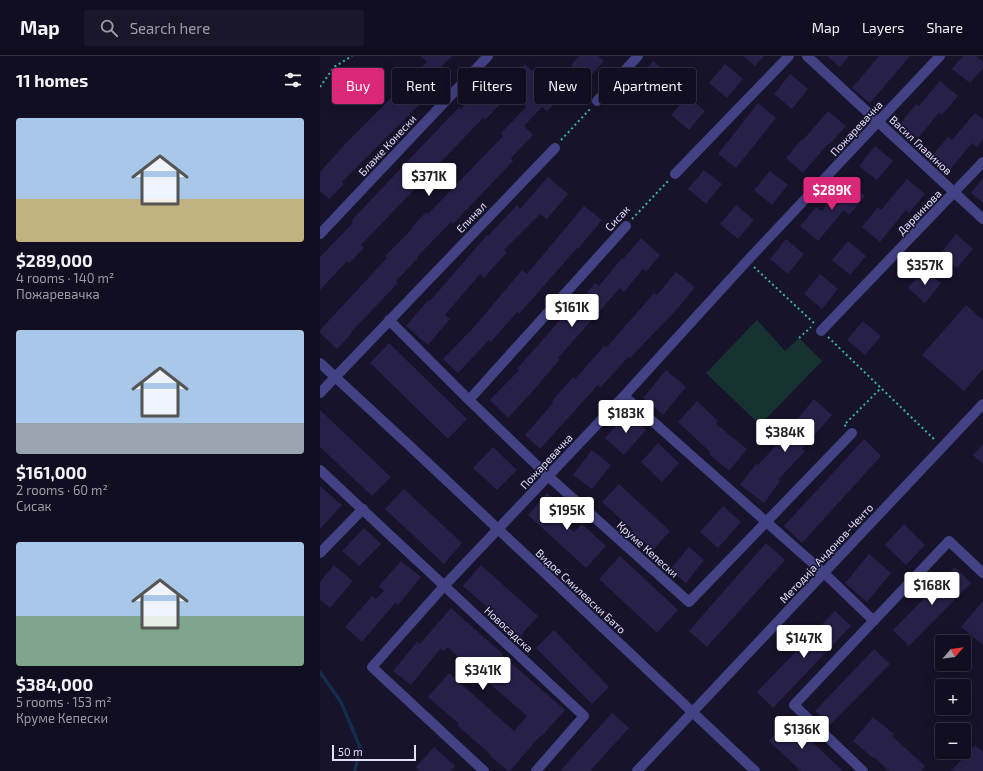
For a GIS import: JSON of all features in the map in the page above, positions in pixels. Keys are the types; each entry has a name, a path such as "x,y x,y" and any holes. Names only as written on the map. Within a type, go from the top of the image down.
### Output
{"street":[{"name":"Блаже Конески","path":"320,234 488,56"},
{"path":"597,101 638,56"},
{"path":"675,174 789,56"},
{"name":"Васил Главинов","path":"807,56 983,219"},
{"name":"Пожаревачка","path":"484,771 372,667 445,585 624,396 746,261 940,56"},
{"name":"Епинал","path":"320,393 555,148"},
{"name":"Дарвинова","path":"818,327 954,193 983,162"},
{"name":"Сисак","path":"469,400 626,226"},
{"name":"Круме Кепески","path":"389,320 548,476 689,602 852,432"},
{"name":"Видое Смилевски Бато","path":"320,363 754,771"},
{"path":"624,396 824,573 874,621"},
{"name":"Методија Андонов-Ченто","path":"637,771 983,404"},
{"name":"Новосадска","path":"320,470 584,716 536,771"},
{"path":"320,553 363,509"},
{"path":"864,771 794,706 949,541 983,572"}],"path":[{"path":"320,87 334,67 352,56"},
{"path":"555,148 597,101"},
{"name":"Сисак","path":"626,226 675,174"},
{"path":"746,261 818,327 942,447"},
{"path":"799,338 818,327"},
{"path":"852,432 844,424 881,388"}],"green space":[{"path":"757,320 785,351 799,338 822,361 760,425 706,373"}],"building":[{"path":"421,56 452,56 440,68 421,68 427,62"},
{"path":"579,56 598,56 604,61 591,76 591,68 574,68 571,65"},
{"path":"743,56 764,56 755,66"},
{"path":"827,56 849,56 840,67"},
{"path":"879,56 910,56 870,103 852,88"},
{"path":"963,56 976,56 983,62 983,68 970,83 952,69"},
{"path":"653,61 661,68 647,68"},
{"path":"525,64 534,72 534,104 554,104 547,111 542,107 524,126 533,135 511,158 513,161 453,224 451,222 417,257 418,258 396,281 398,283 351,332 352,333 337,349 320,333 320,330 387,258 385,256 412,229 411,228 426,212 428,214 503,136 501,133 526,107 523,104 526,104 526,68 521,68"},
{"path":"725,64 743,79 727,98 709,83"},
{"path":"790,74 808,89 792,109 774,94"},
{"path":"940,81 958,96 942,115 939,113 918,138 900,124 916,104 919,106"},
{"path":"392,97 392,104 420,104 342,182 344,184 329,199 320,191 320,172 346,143"},
{"path":"758,103 776,118 736,168 718,154"},
{"path":"466,104 500,104 485,120 483,118 361,245 364,248 349,263 347,261 320,290 320,257 353,223 351,221 459,107 461,109"},
{"path":"680,104 696,104 705,111 689,130 671,115"},
{"path":"828,111 846,126 803,173 786,158"},
{"path":"975,113 983,119 983,139 977,147 972,143 949,171 932,156 948,137 952,140"},
{"path":"875,146 893,161 877,180 859,166"},
{"path":"704,170 722,184 706,204 688,189"},
{"path":"770,171 788,185 772,205 754,190"},
{"path":"548,177 568,194 547,219 540,214 504,250 507,252 484,278 480,274 445,315 450,319 428,345 406,326 428,300 430,301 487,235 488,236 517,205 520,209"},
{"path":"983,178 983,203 971,193"},
{"path":"907,179 925,194 909,213 906,210 880,242 862,227 878,207 881,210"},
{"path":"847,181 865,196 849,215 844,210 818,241 800,226 816,207 822,211"},
{"path":"736,205 754,220 738,239 720,224"},
{"path":"584,206 602,220 578,249 577,248 519,314 517,312 491,342 489,340 458,373 443,359 474,327 522,270 527,274"},
{"path":"956,234 973,249 957,268 940,254"},
{"path":"641,238 660,255 646,272 643,269 624,292 620,288 558,358 560,359 508,418 490,400 519,370 517,369 567,312 569,314 595,283 599,286"},
{"path":"786,239 804,254 788,274 770,259"},
{"path":"848,241 866,256 850,275 832,260"},
{"path":"924,269 941,283 925,303 908,288"},
{"path":"676,272 695,287 679,307 630,358 628,357 600,388 598,385 540,449 525,435 573,377 575,379 604,346 606,348 654,293 657,295"},
{"path":"820,274 838,289 822,309 804,294"},
{"path":"966,305 983,320 983,369 964,391 922,355"},
{"path":"863,321 881,336 865,355 847,340"},
{"path":"389,343 467,419 448,439 370,363"},
{"path":"666,370 686,387 663,415 643,398"},
{"path":"814,399 832,415 802,449 805,451 778,480 780,481 764,503 740,485 756,464 758,465 795,425 794,423"},
{"path":"697,401 718,421 716,424 747,449 729,471 709,454 710,452 678,422"},
{"path":"320,410 391,477 372,496 320,447"},
{"path":"627,413 646,430 624,455 605,438"},
{"path":"864,439 881,456 802,543 784,526"},
{"path":"658,443 679,463 662,482 641,462"},
{"path":"983,444 983,464 973,455"},
{"path":"493,447 517,470 497,490 473,468"},
{"path":"592,450 611,465 592,489 573,475"},
{"path":"619,484 670,531 653,550 631,532 633,530 602,502"},
{"path":"320,486 342,505 320,529"},
{"path":"404,489 462,543 444,564 385,509"},
{"path":"547,493 572,516 565,525 574,532 582,524 606,546 586,568 528,515"},
{"path":"723,506 741,522 718,548 700,532"},
{"path":"904,524 925,545 906,565 885,545"},
{"path":"364,528 381,544 359,566 342,551"},
{"path":"766,543 785,560 707,647 689,631"},
{"path":"689,547 704,560 686,583 670,570"},
{"path":"869,554 891,573 867,602 845,583"},
{"path":"620,556 678,610 657,633 599,579"},
{"path":"401,561 421,577 398,605 395,603 362,642 345,627 372,596 376,599 384,591 379,586"},
{"path":"334,565 353,581 330,608 320,600 320,582"},
{"path":"481,565 538,616 520,636 463,586"},
{"path":"955,567 971,583 909,646 893,630"},
{"path":"983,601 983,645 961,627"},
{"path":"451,608 565,710 510,771 490,756 491,755 457,725 459,724 428,697 449,673 514,731 527,716 447,647 444,651 441,648 411,685 393,671 417,642 420,644"},
{"path":"835,611 851,626 773,708 757,692"},
{"path":"554,630 609,687 592,704 536,648"},
{"path":"874,649 890,664 830,725 815,711"},
{"path":"612,713 629,728 590,771 560,771"},
{"path":"873,717 894,734 892,736 925,766 921,771 889,771 853,741"},
{"path":"789,720 843,771 801,771 769,741"},
{"path":"975,745 983,752 983,771 951,771 962,759 971,759 971,749"},
{"path":"434,747 455,766 450,771 420,771 416,767"}],"waterway":[{"path":"320,672 341,702 360,747 355,771"}]}
